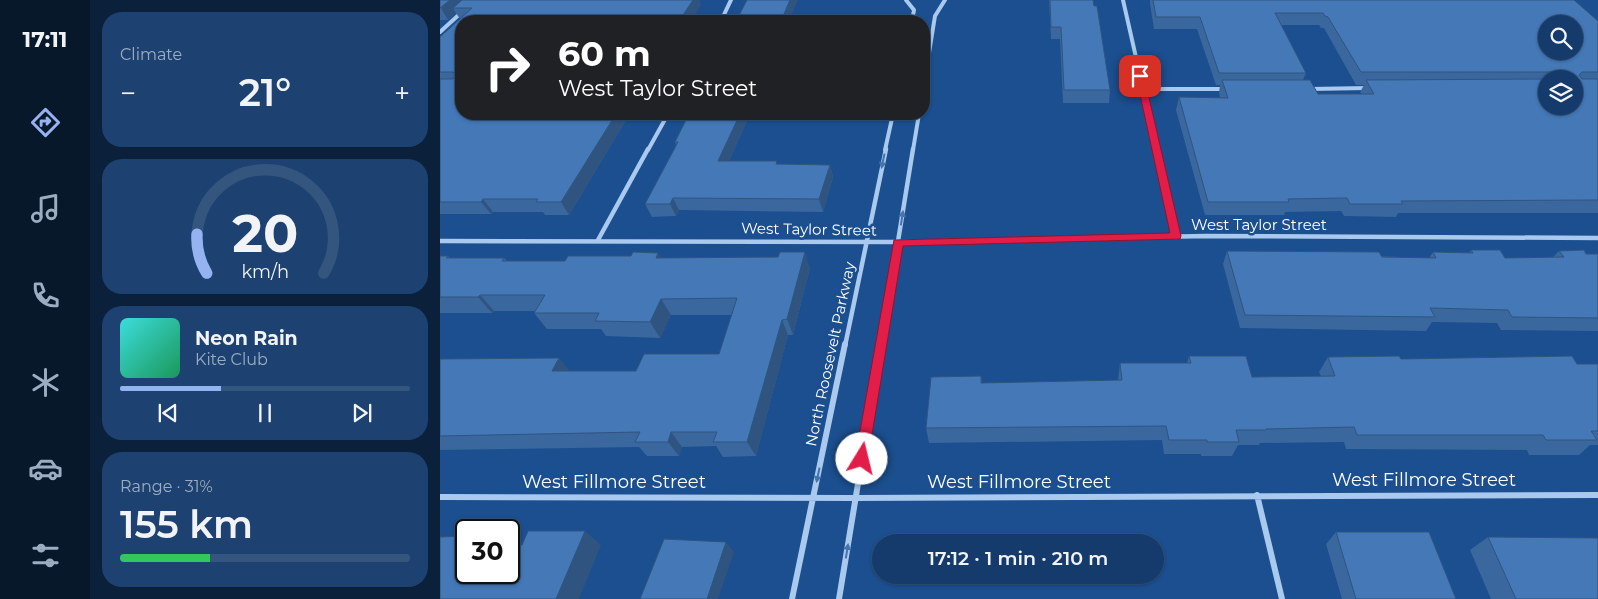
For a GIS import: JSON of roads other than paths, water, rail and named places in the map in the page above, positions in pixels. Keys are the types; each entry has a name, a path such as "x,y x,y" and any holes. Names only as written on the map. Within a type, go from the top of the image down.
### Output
{"street":[{"path":"724,15 731,0"},
{"path":"906,0 914,10 913,15"},
{"path":"930,47 935,16 945,0"},
{"path":"1123,0 1176,236"},
{"path":"458,15 467,7"},
{"path":"440,32 455,18"},
{"path":"1300,89 1369,88"},
{"path":"1143,89 1232,89"},
{"path":"598,240 665,120"},
{"name":"North Roosevelt Parkway","path":"792,599 891,120"},
{"path":"839,599 918,120"},
{"name":"West Taylor Street","path":"440,240 898,242 1176,236 1598,238"},
{"path":"1257,495 1282,599"},
{"name":"West Fillmore Street","path":"440,496 855,498 1598,495"}]}
